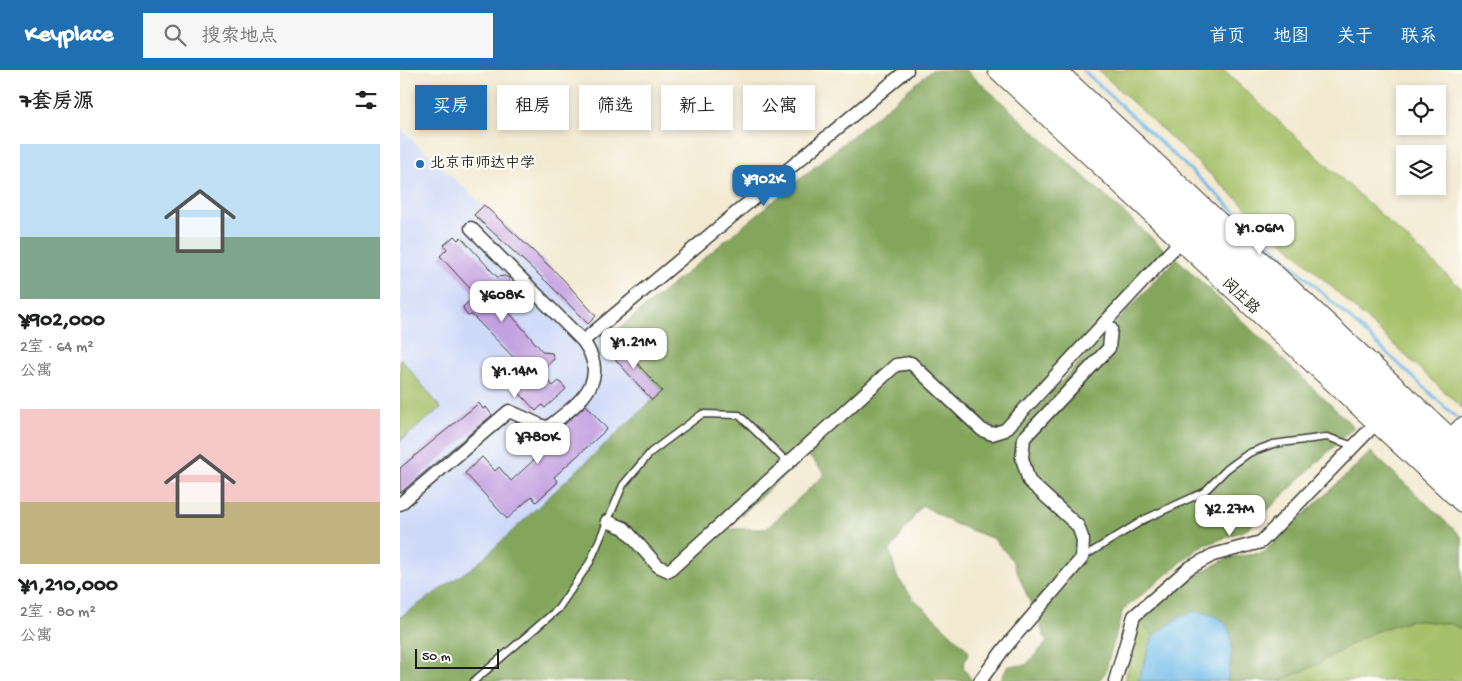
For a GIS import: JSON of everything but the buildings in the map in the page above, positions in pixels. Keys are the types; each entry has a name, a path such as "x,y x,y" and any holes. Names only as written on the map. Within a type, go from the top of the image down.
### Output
{"main road":[{"name":"闵庄路","path":"997,70 1185,236"},
{"name":"闵庄路","path":"1016,70 1185,236 1380,418 1462,503"},
{"name":"闵庄路","path":"1036,70 1456,438"},
{"name":"闵庄路","path":"1057,70 1456,438 1462,466"},
{"name":"闵庄路","path":"1380,418 1462,485"},
{"path":"1380,418 1456,438"}],"street":[{"path":"584,341 907,70"},
{"path":"400,504 509,411 547,428 581,401 586,395 594,372 590,350 584,341 471,228"},
{"path":"607,521 624,528 658,566 669,571 896,365 911,363 982,430 992,434 1005,430 1185,236"},
{"path":"980,681 1003,650 1082,558 1083,540 1078,526 1029,481 1022,458 1024,438 1109,348 1110,328 1105,322"},
{"path":"1115,681 1134,616 1189,568 1213,555 1261,542 1380,418"}],"lane":[{"path":"474,681 558,610 590,562 623,485 651,452 702,414 739,415 788,463"},
{"path":"1082,558 1145,519 1204,492 1227,469 1248,453 1273,444 1327,437 1354,446"}],"shaded area":[{"path":"400,128 563,280 662,391 477,564 400,617"}],"green space":[{"path":"932,70 966,70 1165,250 1008,439 1176,258 1354,427 1248,529 1200,547 1123,610 1105,673 1098,681 1000,681 1008,666 1026,665 1047,642 1012,560 994,539 955,524 922,505 890,551 897,577 913,598 969,651 963,667 972,681 400,681 400,617 477,564 662,391 611,335","holes":["807,454 825,474 766,529 726,529"]},
{"path":"1098,70 1223,70 1462,289 1462,408"},
{"path":"400,358 441,408 400,441"},
{"path":"1371,452 1462,537 1462,681 1125,681 1139,620 1196,575 1228,558 1263,553"},
{"path":"1371,452 1462,537 1462,630 1451,624 1410,620 1371,633 1316,665 1280,681 1227,681 1231,649 1228,634 1220,619 1179,618 1153,636 1139,620 1196,575 1228,558 1263,553"}],"water":[{"path":"1196,611 1219,618 1229,630 1232,647 1227,681 1138,681 1153,636 1179,618"}],"waterway":[{"path":"1083,70 1461,422"}],"place":[{"name":"北京市师达中学","path":"420,164"}]}
